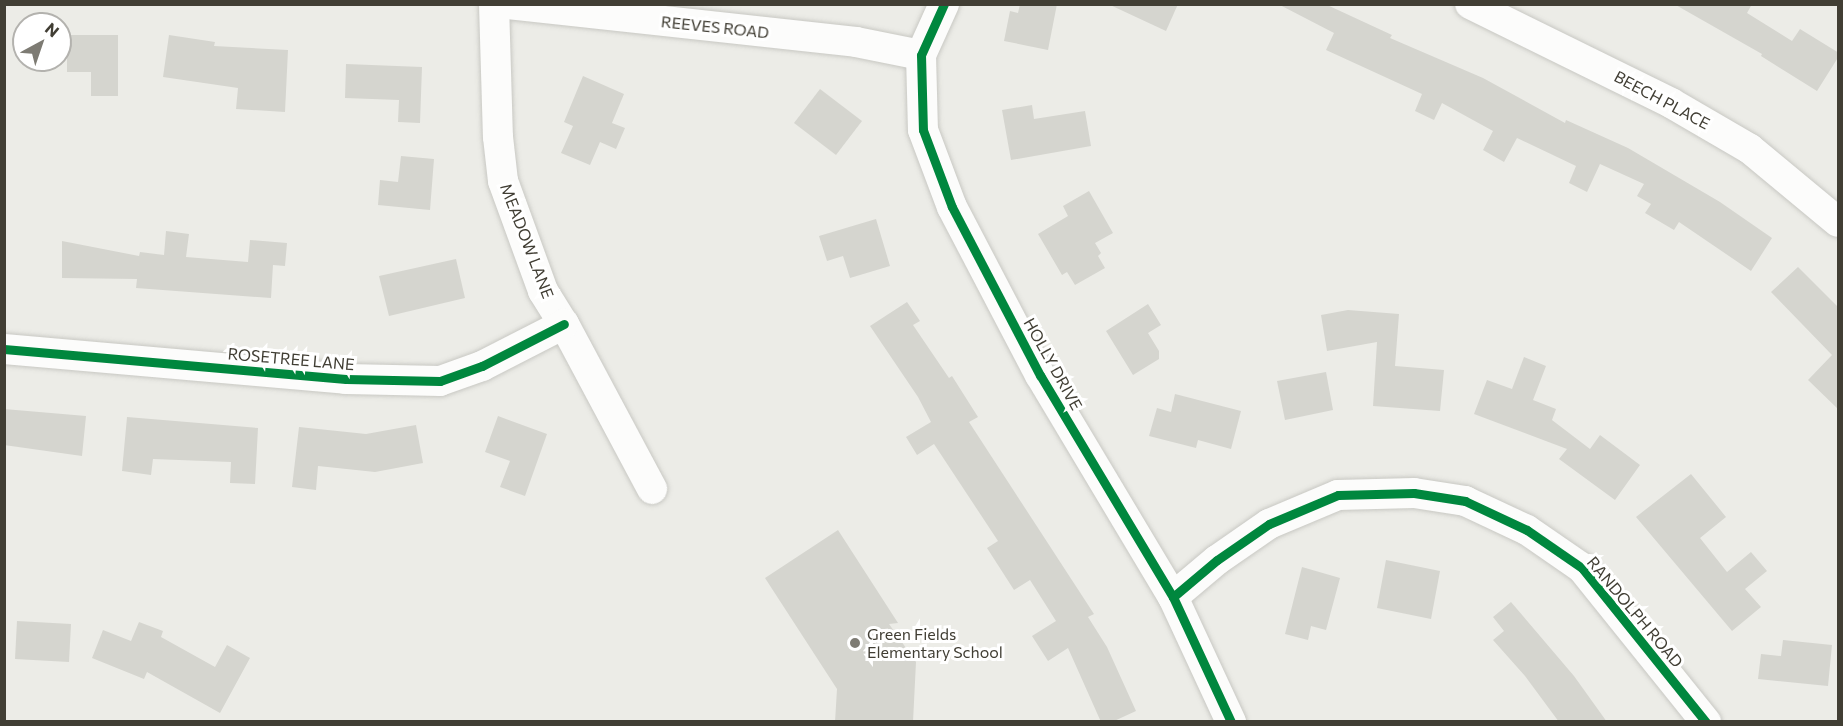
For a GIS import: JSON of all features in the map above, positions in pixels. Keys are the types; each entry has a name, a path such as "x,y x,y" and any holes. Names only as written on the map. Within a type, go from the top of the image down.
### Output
{"street":[{"name":"MEADOW LANE","path":"494,4 498,137 502,181 543,291 564,324 652,489"},
{"name":"REEVES ROAD","path":"508,4 856,42 921,55"},
{"name":"HOLLY DRIVE","path":"944,4 921,55 922,130 952,207 1040,375 1173,597 1230,722"},
{"name":"BEECH PLACE","path":"1470,4 1671,103 1750,149 1839,222"},
{"name":"ROSETREE LANE","path":"4,349 346,379 440,381 482,366 564,324"},
{"name":"RANDOLPH ROAD","path":"1173,597 1217,560 1269,524 1338,495 1414,493 1465,501 1527,530 1582,568 1706,722"}],"building":[{"path":"1020,4 1057,4 1048,50 1004,41 1010,11 1018,13"},
{"path":"1108,4 1178,4 1166,31"},
{"path":"1278,4 1325,4 1392,35 1390,38 1483,78 1565,123 1566,120 1628,148 1720,202 1772,238 1751,271 1679,222 1674,230 1645,213 1651,204 1637,196 1644,184 1600,164 1587,192 1569,183 1576,166 1517,138 1504,162 1483,150 1493,131 1442,103 1434,120 1415,111 1422,94 1326,50 1334,33"},
{"path":"1674,4 1752,4 1747,13 1792,41 1800,29 1839,53 1839,56 1817,91 1761,56 1762,54"},
{"path":"72,35 118,35 118,96 91,96 91,72 72,72"},
{"path":"169,35 215,42 214,46 288,50 285,112 236,109 238,88 163,77"},
{"path":"346,64 422,67 420,123 398,122 399,100 345,98"},
{"path":"583,76 624,94 612,123 625,128 616,149 600,142 590,165 561,153 573,126 564,122"},
{"path":"820,89 862,121 836,155 794,123"},
{"path":"1032,105 1034,119 1085,111 1091,146 1011,160 1002,110"},
{"path":"401,156 434,159 430,210 378,205 380,180 398,182"},
{"path":"1089,191 1113,233 1095,243 1101,253 1098,256 1105,268 1075,285 1067,272 1062,275 1038,234 1068,216 1063,206"},
{"path":"876,219 890,266 850,278 843,256 827,261 819,236"},
{"path":"166,231 189,234 186,257 248,262 250,240 287,243 285,266 273,265 271,298 136,288 137,279 62,278 62,241 139,256 140,252 164,255"},
{"path":"456,259 465,298 389,316 379,276"},
{"path":"1798,267 1839,308 1839,410 1808,380 1832,355 1771,292"},
{"path":"907,302 920,321 913,325 949,378 952,376 978,417 969,422 1094,614 1088,617 1107,647 1136,711 1112,722 1101,722 1068,648 1048,661 1032,636 1056,621 1030,580 1014,590 987,548 998,541 934,444 917,455 906,437 931,422 918,397 870,326"},
{"path":"1148,304 1161,325 1148,333 1159,351 1159,359 1133,375 1106,331"},
{"path":"1348,310 1399,314 1395,366 1444,370 1440,411 1373,406 1377,342 1327,351 1321,315"},
{"path":"1524,357 1546,366 1533,400 1556,409 1552,420 1590,449 1600,435 1640,465 1615,500 1559,459 1567,449 1474,414 1487,380 1512,389"},
{"path":"1326,372 1333,410 1285,420 1277,381"},
{"path":"1175,394 1241,411 1231,449 1198,440 1196,448 1149,436 1157,408 1171,412"},
{"path":"4,409 86,416 82,456 4,445"},
{"path":"498,416 547,434 525,496 500,487 510,461 485,452"},
{"path":"127,417 258,428 255,484 230,483 231,462 153,459 151,475 122,471"},
{"path":"416,425 423,463 375,472 318,466 316,490 292,487 299,427 366,434"},
{"path":"1691,474 1726,517 1700,538 1727,572 1751,552 1767,571 1745,589 1761,607 1732,631 1636,517"},
{"name":"Green Fields Elementary School","path":"838,530 898,623 889,624 916,662 913,722 835,722 837,689 765,578"},
{"path":"1386,560 1440,571 1431,619 1377,608"},
{"path":"1302,567 1340,578 1326,630 1311,626 1308,640 1285,634"},
{"path":"1511,602 1574,676 1607,722 1559,722 1525,676 1493,640 1504,631 1493,617"},
{"path":"17,621 71,624 69,662 15,659"},
{"path":"139,622 163,631 161,637 215,667 227,645 250,658 220,713 147,672 144,679 92,658 103,630 131,641"},
{"path":"1783,640 1832,645 1828,686 1758,679 1761,654 1781,656"}],"cycle path":[{"path":"944,4 921,55 923,130 952,207 1040,375 1173,597 1231,722"},
{"path":"4,349 346,379 440,381 482,366 564,324"},
{"path":"1173,597 1217,560 1269,524 1338,495 1414,493 1465,501 1527,530 1582,568 1706,722"}],"place":[{"name":"Green Fields Elementary School","path":"855,643"}]}
